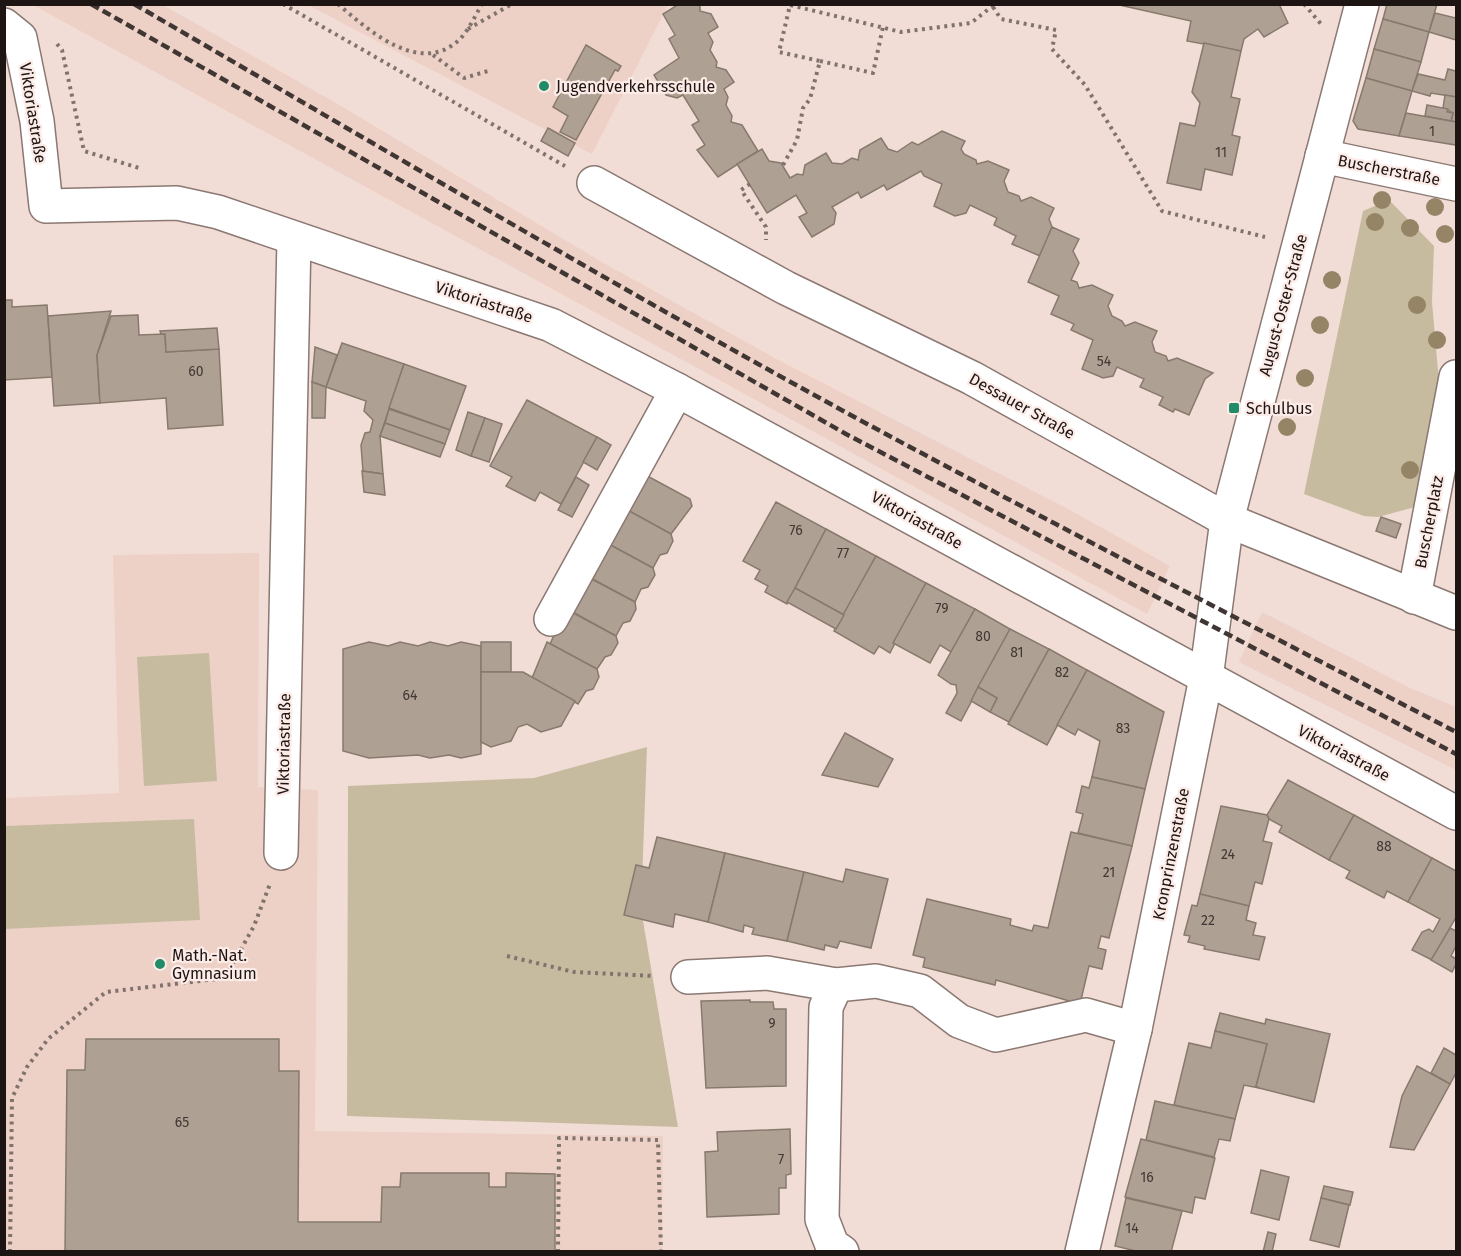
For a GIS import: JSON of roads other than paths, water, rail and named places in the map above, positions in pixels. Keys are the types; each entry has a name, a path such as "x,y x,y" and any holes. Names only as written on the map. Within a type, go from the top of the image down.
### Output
{"street":[{"name":"August-Oster-Straße","path":"1206,678 1227,520 1362,4"},
{"name":"Viktoriastraße","path":"4,25 20,38 37,121 46,206 177,204 218,212 551,325 678,390 1456,813"},
{"name":"Buscherstraße","path":"1322,156 1456,184"},
{"name":"Dessauer Straße","path":"594,183 786,288 972,378 1227,520 1456,613"},
{"name":"Viktoriastraße","path":"281,853 294,239"},
{"name":"Buscherplatz","path":"1414,597 1456,377"},
{"path":"551,619 678,390"},
{"name":"Kronprinzenstraße","path":"1082,1251 1135,1029 1206,678"},
{"path":"688,977 767,973 836,985 876,981 920,991 959,1022 996,1035 1086,1015 1135,1029"},
{"path":"836,985 826,1007 822,1220 832,1245 842,1251"}],"railway":[{"path":"91,4 846,434 1456,754"},
{"path":"134,4 767,369 1082,538 1456,732"}],"place":[{"name":"Jugendverkehrsschule","path":"544,86"},
{"name":"Schulbus","path":"1234,408"},
{"name":"Math.-Nat. Gymnasium","path":"160,964"}]}
